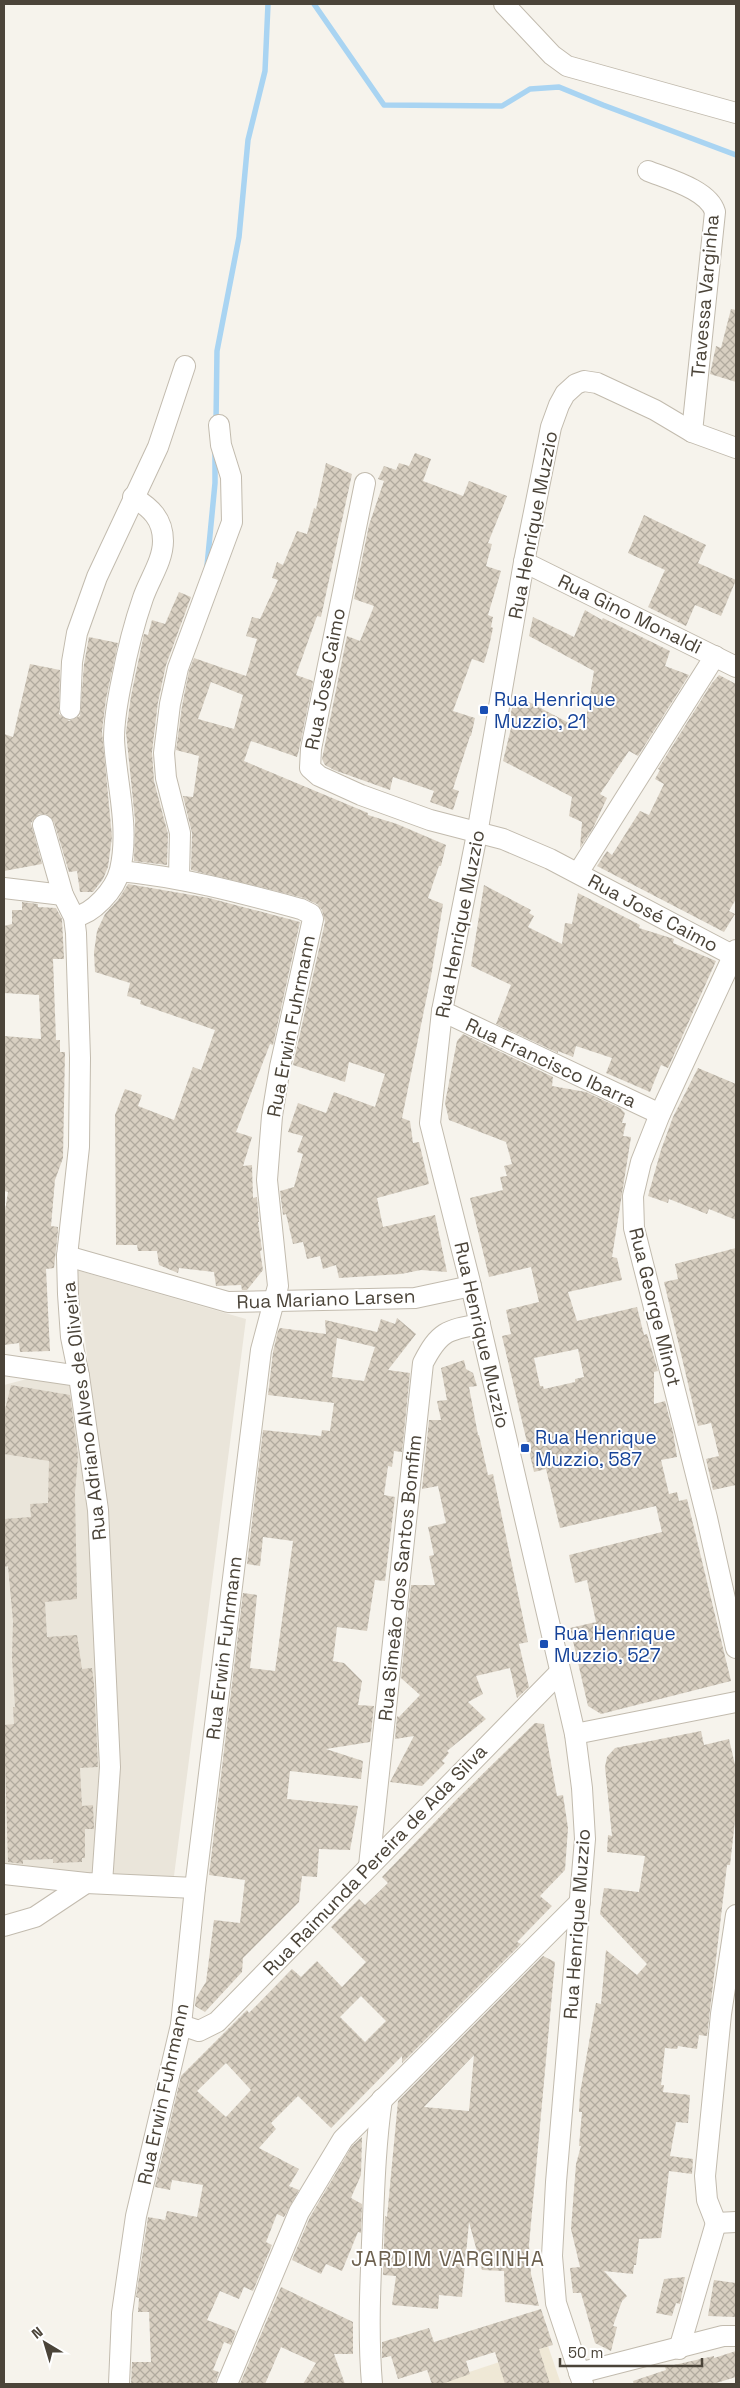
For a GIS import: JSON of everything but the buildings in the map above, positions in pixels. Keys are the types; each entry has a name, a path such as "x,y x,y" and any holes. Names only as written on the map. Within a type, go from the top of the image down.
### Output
{"street":[{"path":"504,4 552,55 567,66 736,113"},
{"name":"Travessa Varginha","path":"648,171 700,193 708,199 715,212 692,432"},
{"path":"70,709 72,662 77,633 97,577 158,446 184,366"},
{"name":"Rua Henrique Muzzio","path":"581,2379 556,2303 552,2256 556,2182 585,1839 582,1788 575,1734 471,1286 430,1123 442,1011 477,834 524,562 555,415 565,394 576,384 584,381 597,383 655,410 692,432"},
{"path":"120,871 179,878 180,834 166,778 164,753 170,704 178,668 232,522 231,477 221,446 219,425"},
{"path":"692,432 736,448"},
{"name":"Rua José Caimo","path":"365,483 311,749 310,768 319,776 361,795 430,820 477,834 503,839 578,873 735,954"},
{"path":"74,917 84,915 107,895 120,871 122,840 121,795 114,737 116,718 122,679 136,622 143,598 162,552 163,542 160,522 156,516 149,508 133,498"},
{"name":"Rua Gino Monaldi","path":"524,562 736,667"},
{"path":"578,873 715,656"},
{"name":"Rua Adriano Alves de Oliveira","path":"43,825 62,895 74,917 80,1058 79,1147 67,1256 71,1337 79,1376 98,1510 110,1767 94,1883"},
{"name":"Rua Erwin Fuhrmann","path":"119,2384 122,2313 136,2216 181,2025 195,1888 261,1350 278,1286 278,1270 267,1180 272,1116 280,1067 313,919 311,914 301,909 179,878"},
{"path":"4,888 62,895"},
{"name":"Rua George Minot","path":"735,954 660,1114 641,1162 633,1196 634,1228 707,1518 736,1648"},
{"name":"Rua Francisco Ibarra","path":"442,1011 660,1114"},
{"name":"Rua Mariano Larsen","path":"67,1256 228,1302 414,1298 471,1286"},
{"name":"Rua Simeão dos Santos Bomfim","path":"369,1866 423,1363 433,1344 451,1329 480,1324"},
{"path":"4,1365 79,1376"},
{"name":"Rua Raimunda Pereira de Ada Silva","path":"181,2025 199,2031 216,2022 560,1672"},
{"path":"575,1734 736,1702"},
{"path":"4,1874 94,1883 195,1888"},
{"path":"4,1926 35,1917 94,1883"},
{"path":"227,2384 299,2212 343,2139 580,1902"},
{"path":"679,2349 716,2223 707,2200 705,2176 721,2014 736,1915"},
{"path":"372,2384 370,2303 376,2139 382,2099"},
{"path":"716,2223 736,2222"},
{"path":"581,2379 723,2336 736,2336"}],"shaded area":[{"path":"76,1270 246,1319 174,1876 92,1876 4,1869 4,1385 88,1363"},
{"path":"548,2346 561,2384 433,2384"}],"waterway":[{"path":"216,422 217,351 239,237 248,140 265,71 268,4"},
{"path":"314,4 384,105 502,106 530,89 559,87 736,155"},
{"path":"207,566 215,483 215,454"}],"place":[{"name":"Rua Henrique Muzzio, 21","path":"484,710"},
{"name":"Rua Henrique Muzzio, 587","path":"525,1448"},
{"name":"Rua Henrique Muzzio, 527","path":"544,1644"}],"district":[{"name":"JARDIM VARGINHA","path":"448,2258"}]}
